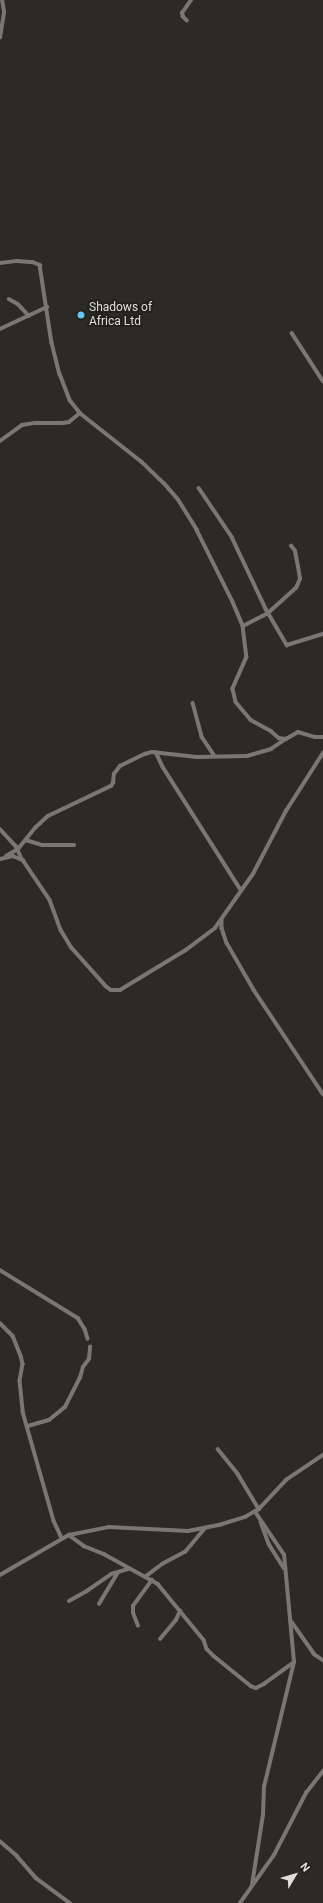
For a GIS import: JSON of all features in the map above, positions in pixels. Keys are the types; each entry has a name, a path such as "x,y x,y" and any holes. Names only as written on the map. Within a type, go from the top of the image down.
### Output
{"street":[{"path":"0,38 4,12 2,0"},
{"path":"187,21 183,17 182,13 191,0"},
{"path":"0,264 33,262 40,265 52,343 60,374 70,400 80,413 142,462 174,494 201,538 233,602 243,626 247,659 233,689 235,700 251,720 279,738 286,739"},
{"path":"9,299 18,304 29,316"},
{"path":"0,329 47,307"},
{"path":"292,333 323,381"},
{"path":"0,441 22,425 69,422 80,413"},
{"path":"200,488 232,537 268,613 288,645 323,634"},
{"path":"243,626 268,613 290,595 299,584 298,561 292,546"},
{"path":"193,703 202,737 216,756"},
{"path":"6,857 18,849 36,826 52,813 111,786 114,783 114,774 120,766 145,754 156,752 197,757 247,756 259,754 276,746 298,732 315,737 323,737"},
{"path":"156,752 163,767 241,890"},
{"path":"0,829 18,849 23,860 53,905 68,943 96,976 112,990 120,990 126,988 212,931 252,874 290,804 323,753"},
{"path":"26,840 42,845 74,845"},
{"path":"0,859 16,856 23,860"},
{"path":"222,918 222,928 227,943 254,990 323,1094"},
{"path":"0,1270 78,1318 85,1329 88,1339"},
{"path":"0,1323 13,1336 21,1356 23,1364 20,1376 24,1412 54,1521 62,1538"},
{"path":"28,1426 49,1420 65,1407 80,1378 83,1367 89,1359 90,1347"},
{"path":"218,1449 238,1474 259,1509"},
{"path":"0,1575 69,1535 109,1527 181,1531 205,1528 231,1522 255,1512 286,1480 323,1455"},
{"path":"252,1885 263,1815 264,1787 294,1662 284,1555 255,1512"},
{"path":"261,1521 269,1544 285,1569"},
{"path":"145,1576 162,1564 185,1552 205,1528"},
{"path":"69,1535 84,1546 104,1554 129,1569 152,1580 163,1589 204,1640 207,1649 230,1671 254,1688 264,1684 294,1662"},
{"path":"70,1601 87,1591 107,1576 129,1569"},
{"path":"99,1604 118,1572"},
{"path":"138,1626 133,1613 133,1606 152,1580"},
{"path":"160,1639 176,1620 180,1610"},
{"path":"291,1621 308,1648 323,1660"},
{"path":"240,1903 283,1840 312,1784 323,1771"},
{"path":"0,1841 40,1882 70,1903"}],"place":[{"name":"Shadows of Africa Ltd","path":"81,315"}]}
